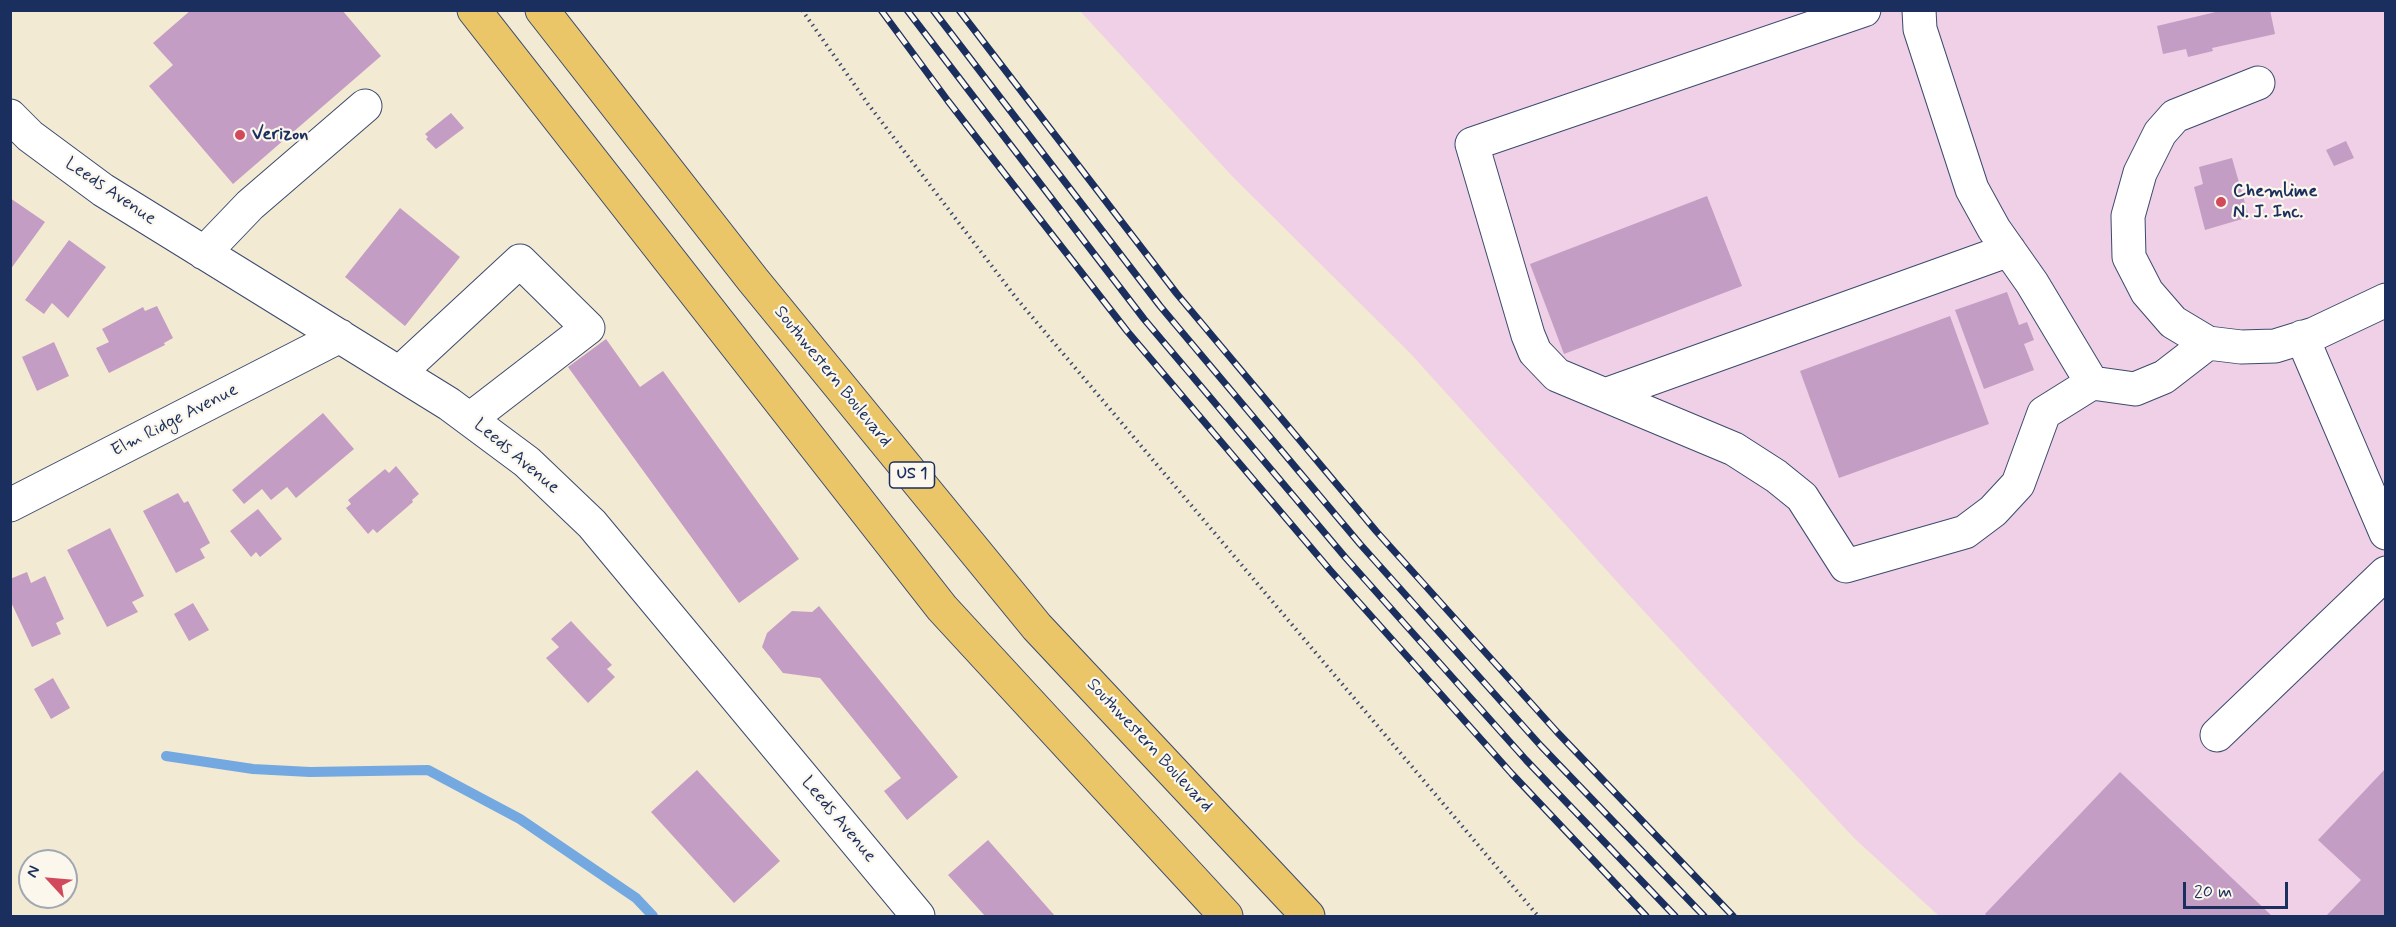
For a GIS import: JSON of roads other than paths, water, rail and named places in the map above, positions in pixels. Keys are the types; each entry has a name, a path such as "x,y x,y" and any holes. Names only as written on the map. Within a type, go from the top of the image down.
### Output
{"main road":[{"path":"474,10 942,608 1226,916"},
{"name":"Southwestern Boulevard","path":"542,10 753,280 1037,627 1308,916"}],"street":[{"path":"1864,10 1472,144 1528,335 1535,352 1557,375 1734,448 1776,476 1802,497 1845,566 1965,532 1993,511 2018,484 2044,413 2092,383 2135,388 2164,377 2208,343"},
{"path":"1919,10 1920,29 1972,189 1994,229 2032,283 2092,383"},
{"path":"2258,84 2175,116 2160,133 2140,173 2128,216 2129,257 2147,292 2173,322 2208,343 2241,347 2276,346 2302,338 2385,300"},
{"path":"204,253 250,205 365,106"},
{"name":"Leeds Avenue","path":"10,116 30,136 103,190 399,373 470,419 527,462 592,524 918,916"},
{"path":"1605,395 2009,250"},
{"path":"399,373 520,261 588,328 470,419"},
{"name":"Elm Ridge Avenue","path":"10,505 340,336"},
{"path":"2302,338 2385,533"},
{"path":"2217,735 2385,573"}],"waterway":[{"path":"166,756 253,769 310,772 428,770 520,819 636,898 653,916"}],"railway":[{"path":"881,10 948,101 1127,331 1330,570 1512,774 1646,916"},
{"path":"907,10 1144,319 1345,557 1526,760 1675,916"},
{"path":"933,10 1160,306 1360,544 1541,746 1704,916"},
{"path":"959,10 1177,294 1376,531 1557,732 1733,916"}],"place":[{"name":"Verizon","path":"240,135"},
{"name":"Chemlime N. J. Inc.","path":"2221,202"}]}
